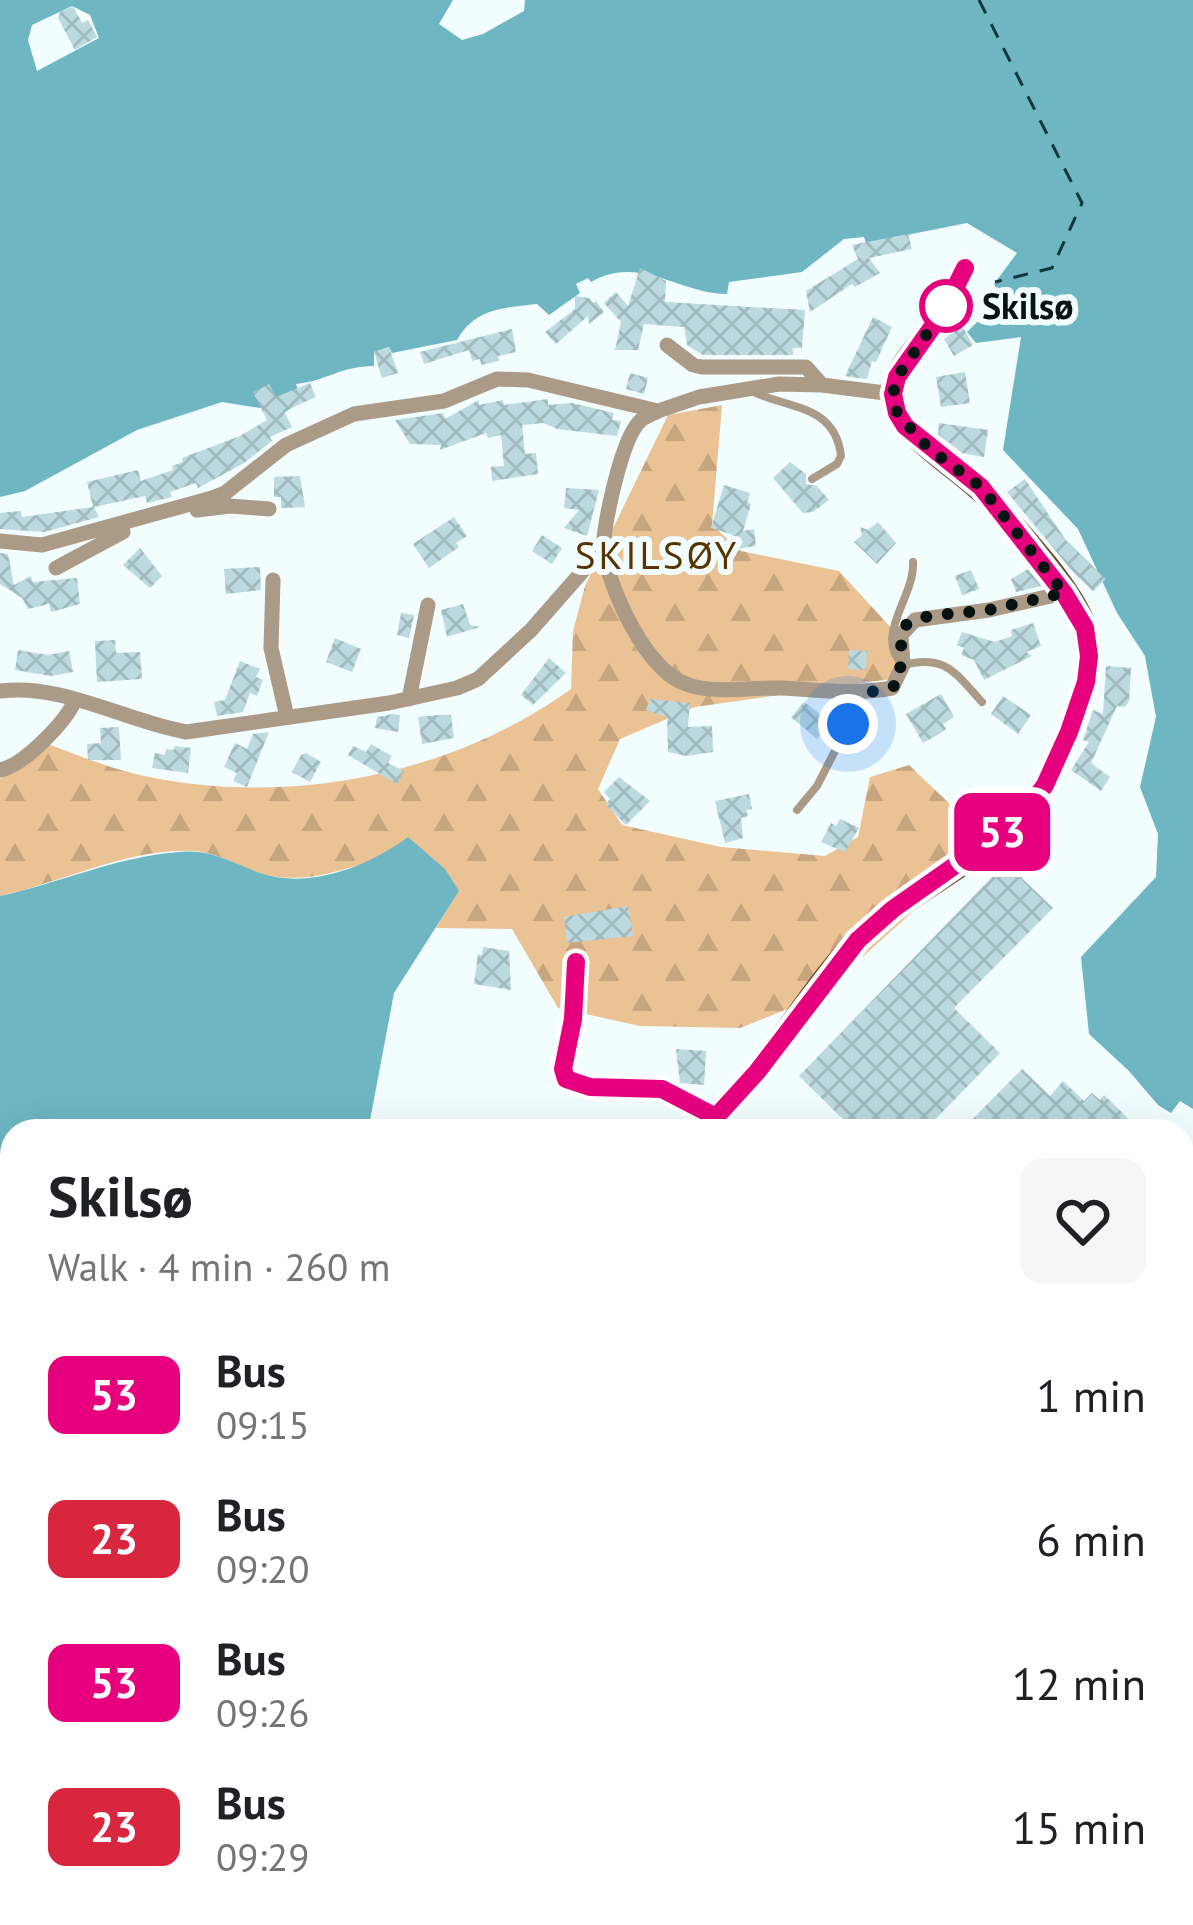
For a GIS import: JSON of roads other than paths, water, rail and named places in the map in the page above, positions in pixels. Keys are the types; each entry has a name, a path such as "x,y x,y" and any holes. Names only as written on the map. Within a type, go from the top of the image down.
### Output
{"main road":[{"path":"719,1119 858,940 893,909 1004,831 1045,785 1086,682 1085,628 1064,593 981,487 905,426 897,413 893,394 897,377 943,312 965,268"}],"street":[{"path":"667,345 693,365 806,367 822,385"},
{"path":"0,542 42,545 89,535 225,494 286,445 354,414 444,401 497,379 528,380 658,411"},
{"path":"893,394 822,385 745,387 658,411 641,421 627,443 604,530 604,548 608,577 657,663 693,687 864,694 897,685 903,665 901,635 915,620 1064,593"},
{"path":"56,568 112,536 180,508 269,509"},
{"path":"0,691 44,692 186,732 457,688 478,679 531,630 604,548"},
{"path":"273,580 271,648 287,717"},
{"path":"409,699 428,605"},
{"path":"0,770 12,768 34,749 66,717 74,700"},
{"path":"576,962 573,1019 563,1069 566,1079 590,1087 662,1089 703,1119"}],"lane":[{"path":"745,387 813,410 826,420 841,456 837,464 812,479"},
{"path":"913,562 911,590 892,634 894,656 903,665 941,662 982,702"},
{"path":"797,810 817,786 864,694"}],"water":[{"path":"0,0 453,0 439,24 462,40 524,11 525,0 1193,0 1193,1109 1180,1101 1171,1113 1158,1105 1089,1034 1081,957 1156,877 1158,834 1140,787 1156,717 1145,656 1117,613 1078,529 1003,450 1021,337 976,343 967,332 1002,298 994,284 1017,253 967,223 866,243 864,237 844,239 802,272 729,282 727,294 643,273 609,274 591,282 588,278 576,284 580,293 549,315 537,304 491,312 472,321 457,340 392,353 389,347 374,352 374,366 296,384 302,401 285,412 222,402 137,430 25,491 0,497","holes":["72,6 90,15 99,38 37,71 28,40 32,25"]},
{"path":"408,837 445,869 459,891 394,993 370,1119 0,1119 0,896 134,859 180,852 212,855 260,873 298,879 338,872"}],"place":[{"name":"Skilsø","path":"946,306"}],"district":[{"name":"SKILSØY","path":"657,555"}]}
